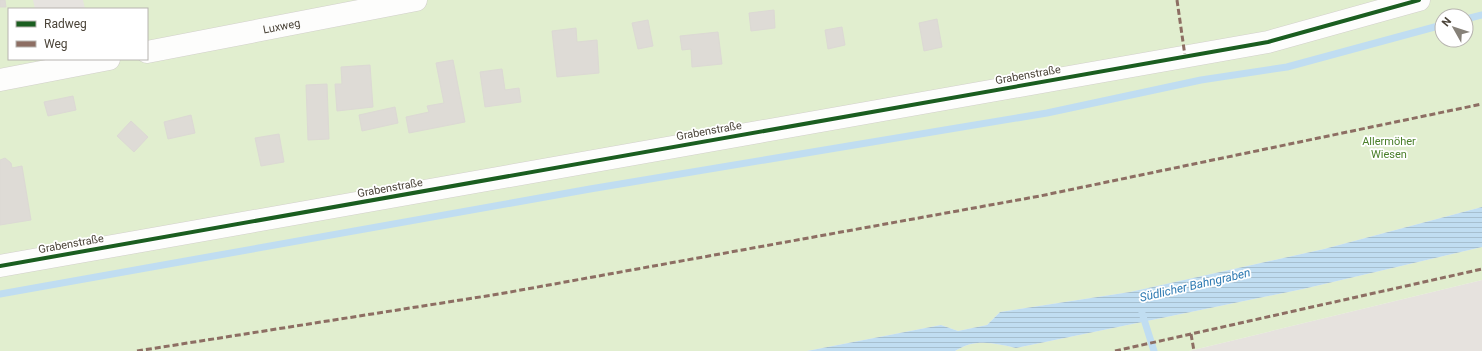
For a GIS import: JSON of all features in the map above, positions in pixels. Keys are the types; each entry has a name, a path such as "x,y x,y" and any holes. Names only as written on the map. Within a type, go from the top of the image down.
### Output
{"street":[{"name":"Luxweg","path":"148,52 416,0"},
{"name":"Grabenstraße","path":"0,266 1268,42 1418,0"},
{"path":"0,80 104,60"}],"shaded area":[{"path":"33,0 83,0 85,8 35,8"},
{"path":"1482,280 1482,351 1189,351"}],"green space":[{"name":"Allermöher Wiesen","path":"0,0 1482,0 1482,207 1324,249 1130,292 1000,312 987,325 958,331 941,325 807,351 0,351"},
{"path":"1482,247 1482,280 1189,351 955,351 970,344 977,343 992,343 1016,348 1303,289"}],"water":[{"name":"Südlicher Bahngraben","path":"1482,207 1482,247 1303,289 1016,348 992,343 977,343 970,344 955,351 807,351 941,325 958,331 987,325 1000,312 1130,292 1324,249"}],"building":[{"path":"0,0 5,0 6,7 0,7"},
{"path":"774,10 775,28 751,31 749,13"},
{"path":"937,19 942,47 924,51 919,23"},
{"path":"648,20 653,46 638,49 632,23"},
{"path":"842,27 845,45 828,49 825,30"},
{"path":"576,28 577,42 597,40 599,73 557,77 552,31"},
{"path":"718,32 722,64 692,67 691,49 682,50 680,36"},
{"path":"453,60 465,122 409,133 406,117 429,112 427,106 444,103 436,63"},
{"path":"370,65 373,107 337,111 335,84 342,84 341,67"},
{"path":"502,69 505,90 519,88 521,102 485,107 480,72"},
{"path":"327,84 329,139 308,140 306,85"},
{"path":"73,96 76,110 48,116 44,102"},
{"path":"395,107 398,123 362,131 359,115"},
{"path":"191,115 195,133 168,139 164,122"},
{"path":"131,121 148,137 134,152 117,136"},
{"path":"279,134 284,162 261,166 255,138"},
{"path":"5,158 11,163 12,168 22,166 31,220 0,225 0,160"}],"waterway":[{"path":"1474,17 1482,15"},
{"path":"0,294 590,189 1047,113 1201,80 1287,67 1434,27"},
{"path":"1142,313 1154,351"}],"marked path":[{"path":"1177,0 1185,56"},
{"path":"137,351 499,294 1040,196 1482,104"},
{"path":"1115,351 1482,269"},
{"path":"1191,334 1194,351"}],"cycle path":[{"path":"0,266 1268,42 1419,0"}]}
